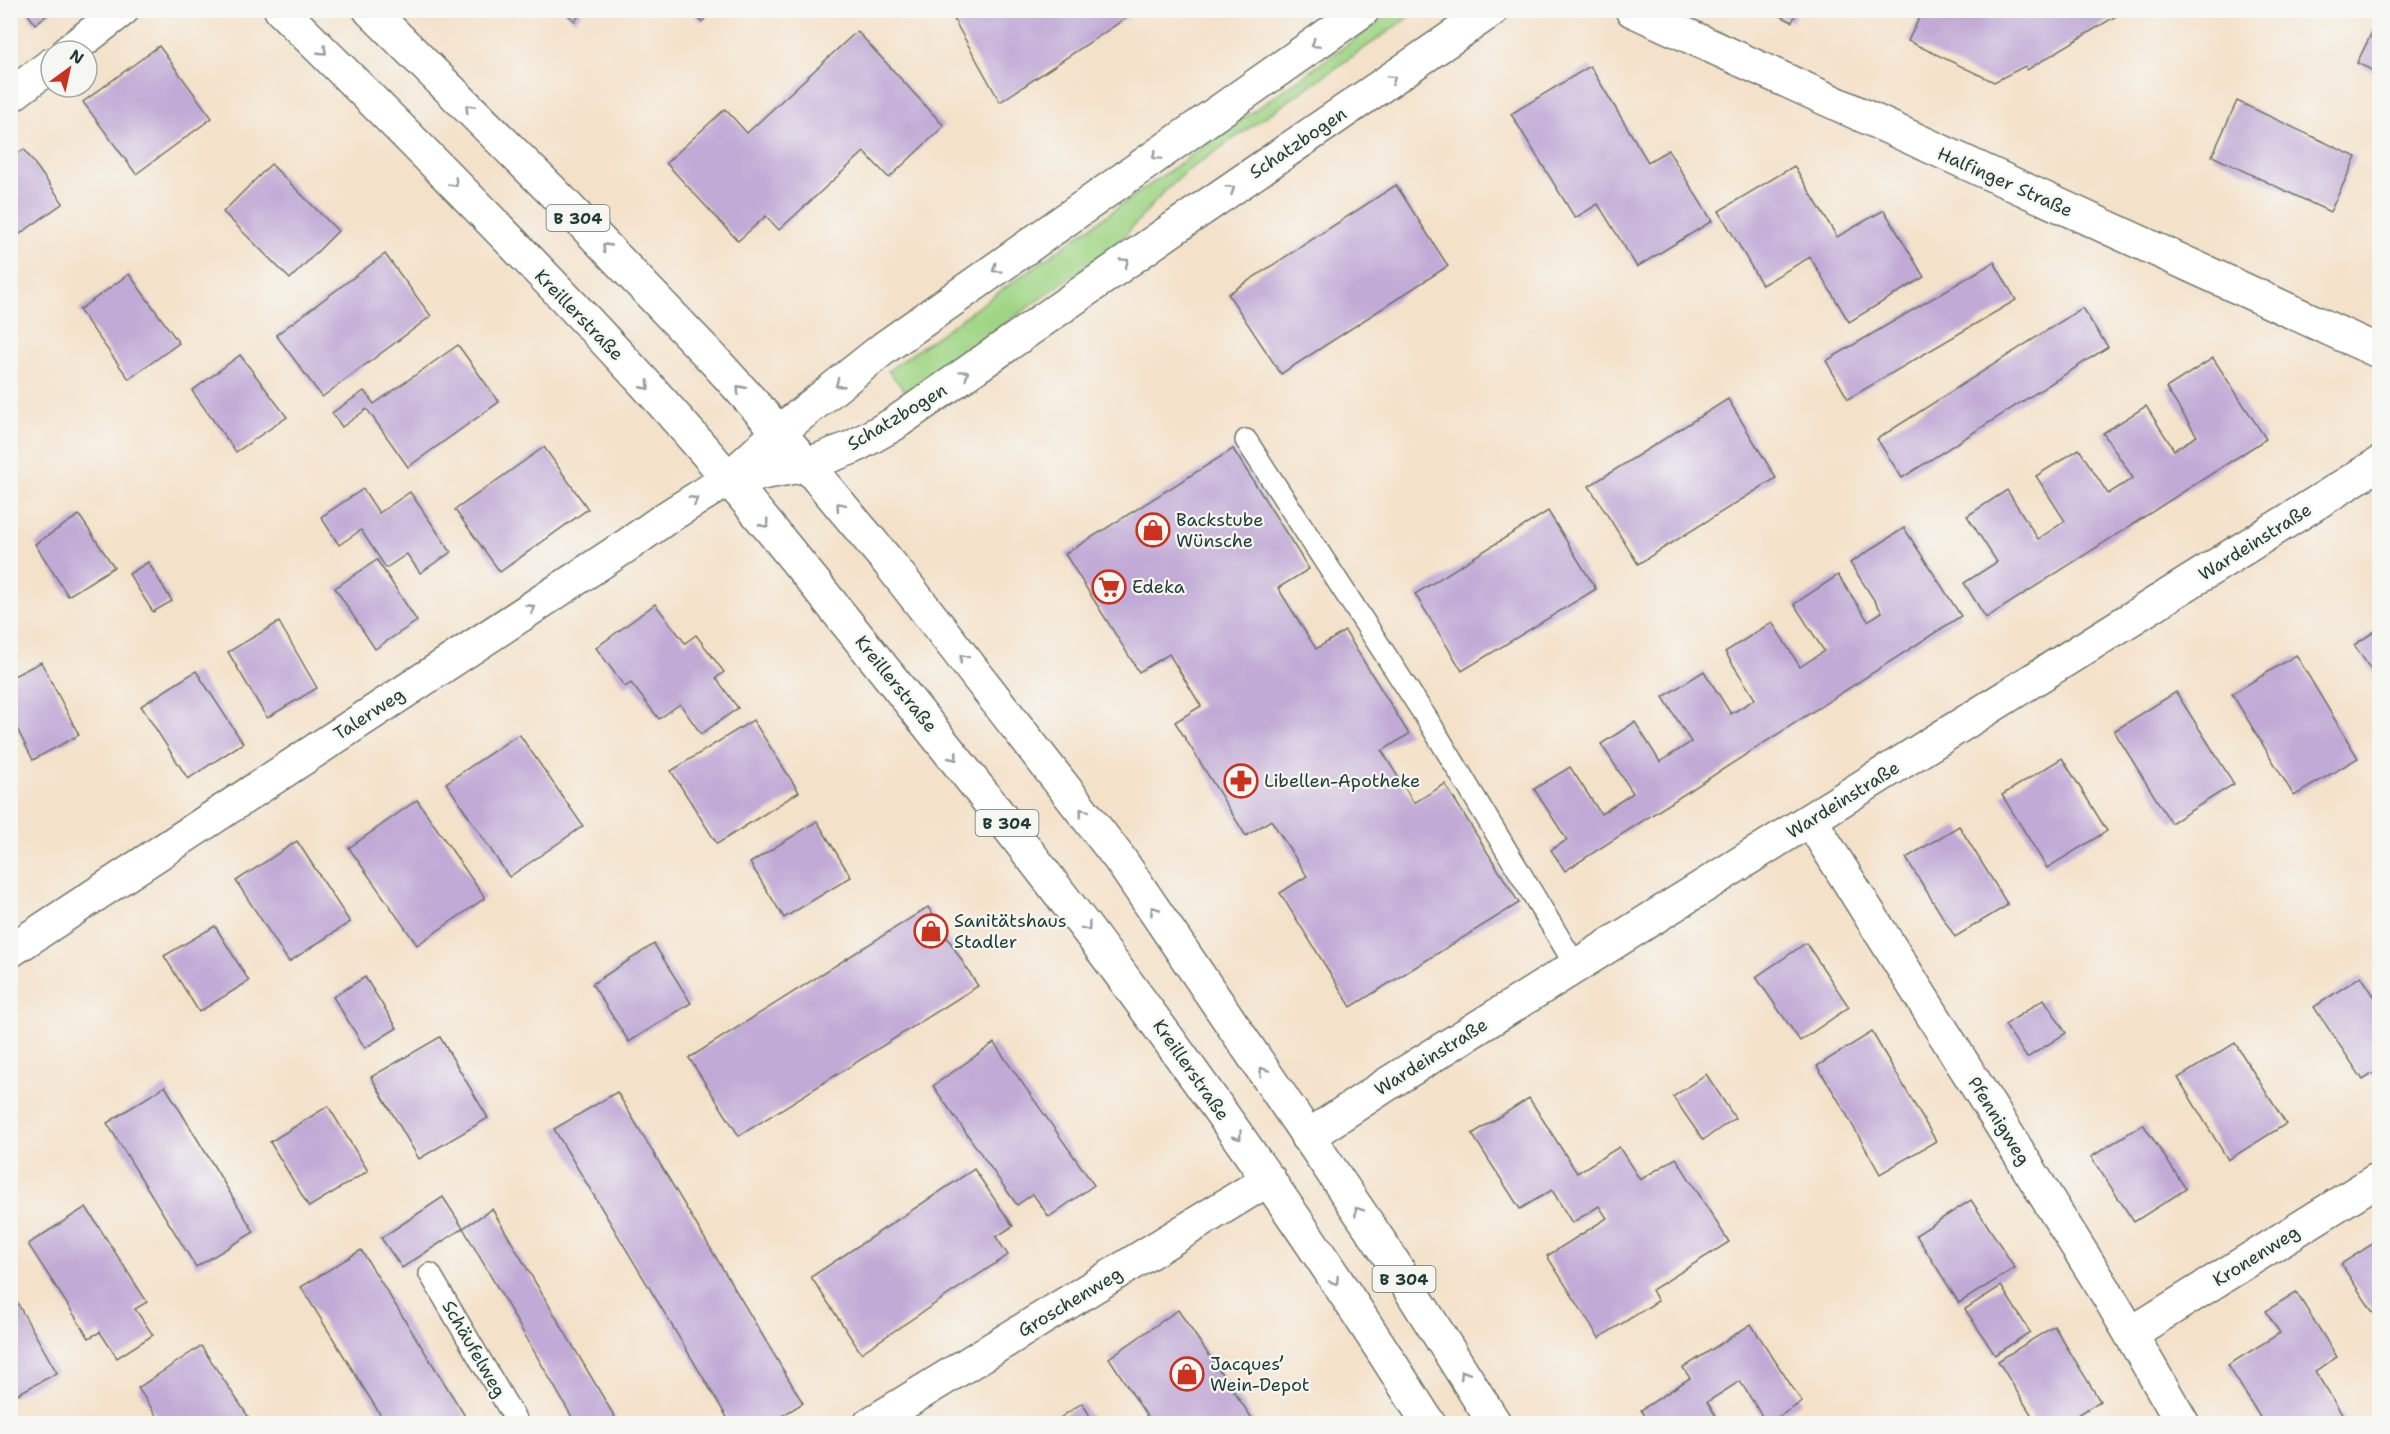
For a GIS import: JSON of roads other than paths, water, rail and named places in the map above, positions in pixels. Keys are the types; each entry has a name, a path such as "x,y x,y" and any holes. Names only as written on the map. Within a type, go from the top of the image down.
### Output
{"main road":[{"path":"85,39 122,10"},
{"name":"Kreillerstraße","path":"281,10 454,183 640,378 728,479 868,649 1032,854 1151,1013 1269,1179 1429,1424"},
{"name":"B 304","path":"370,10 551,190 713,359 779,432 890,564 1119,858 1386,1251 1495,1424"},
{"path":"728,479 779,432 884,348 1363,10"},
{"name":"Schatzbogen","path":"728,479 806,465 853,447 920,407 1183,222 1492,10"},
{"name":"Halfinger Straße","path":"1632,10 2379,352"},
{"path":"10,96 39,74"},
{"name":"Wardeinstraße","path":"1307,1137 1389,1083 2379,463"},
{"name":"Talerweg","path":"10,951 728,479"},
{"name":"Pfennigweg","path":"1810,821 2132,1333 2183,1424"},
{"name":"Kronenweg","path":"2132,1333 2379,1178"},
{"name":"Groschenweg","path":"870,1424 1269,1179"}],"lane":[{"path":"1246,440 1431,725 1576,966"},
{"name":"Schäufelweg","path":"430,1274 518,1424"}],"place":[{"name":"Backstube Wünsche","path":"1153,530"},
{"name":"Edeka","path":"1109,587"},
{"name":"Libellen-Apotheke","path":"1241,781"},
{"name":"Sanitätshaus Stadler","path":"931,931"},
{"name":"Jacques’ Wein-Depot","path":"1187,1374"}]}
